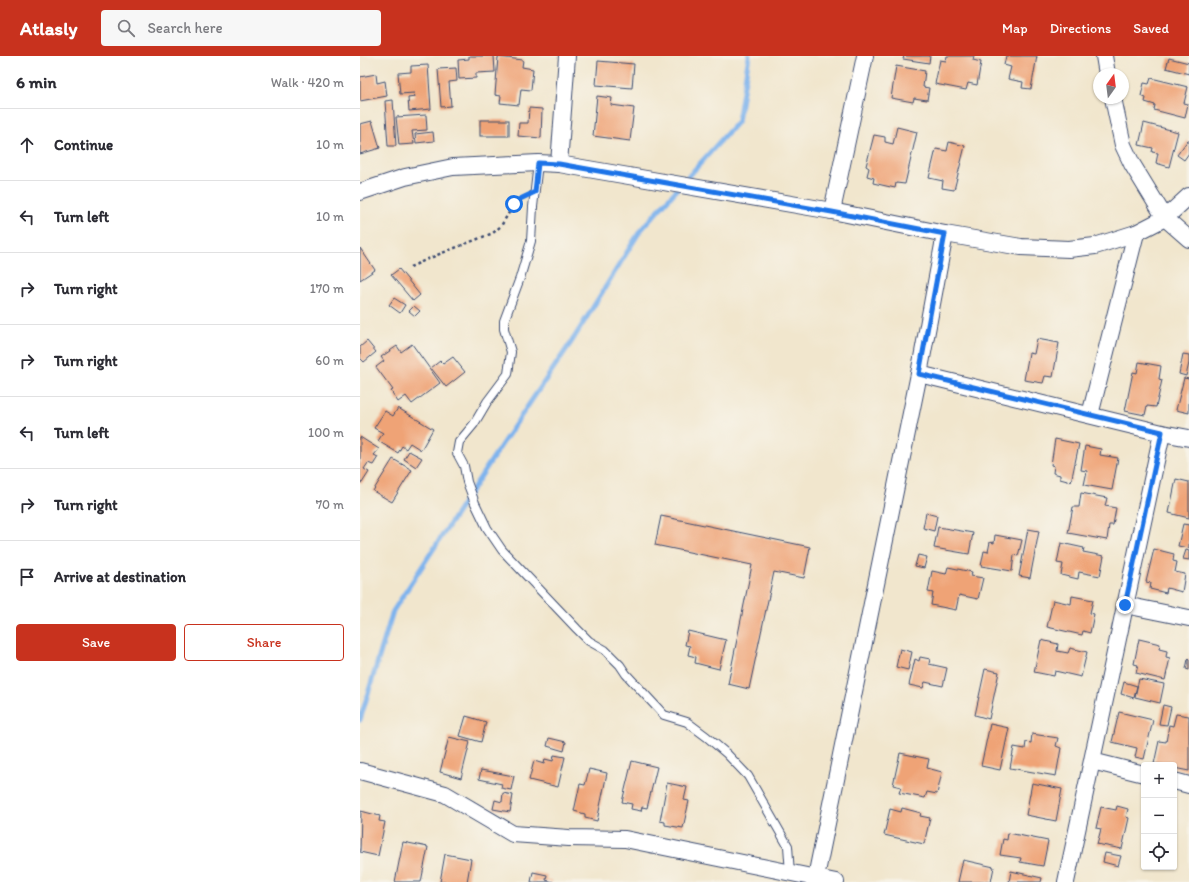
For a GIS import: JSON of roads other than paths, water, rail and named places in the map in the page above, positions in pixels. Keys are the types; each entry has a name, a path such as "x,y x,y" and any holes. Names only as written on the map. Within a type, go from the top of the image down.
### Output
{"street":[{"path":"559,164 567,56"},
{"path":"832,212 865,56"},
{"path":"1104,56 1106,68"},
{"path":"1114,104 1123,145 1132,164 1165,218 1189,239"},
{"path":"360,192 405,177 453,167 538,163 559,164 1021,247 1069,249 1095,246 1136,234 1165,218 1189,196"},
{"path":"815,880 919,374 945,234"},
{"path":"1090,415 1136,234"},
{"path":"919,374 1189,438"},
{"path":"1066,882 1162,432"},
{"path":"1125,605 1189,618"},
{"path":"1092,761 1141,773"},
{"path":"360,771 445,794 513,834 569,838 625,839 790,873 815,880 836,882"},
{"path":"1177,782 1189,785"}],"lane":[{"path":"538,163 531,241 520,278 504,321 504,329 511,352 508,374 487,402 474,424 459,442 457,447 457,453 464,466 467,482 487,528 502,550 577,629 589,641 604,650 620,665 626,674 664,715 687,722 727,754 748,776 788,846 790,873"}],"waterway":[{"path":"360,720 393,611 502,444 574,338 640,231 738,121 749,56"}]}
